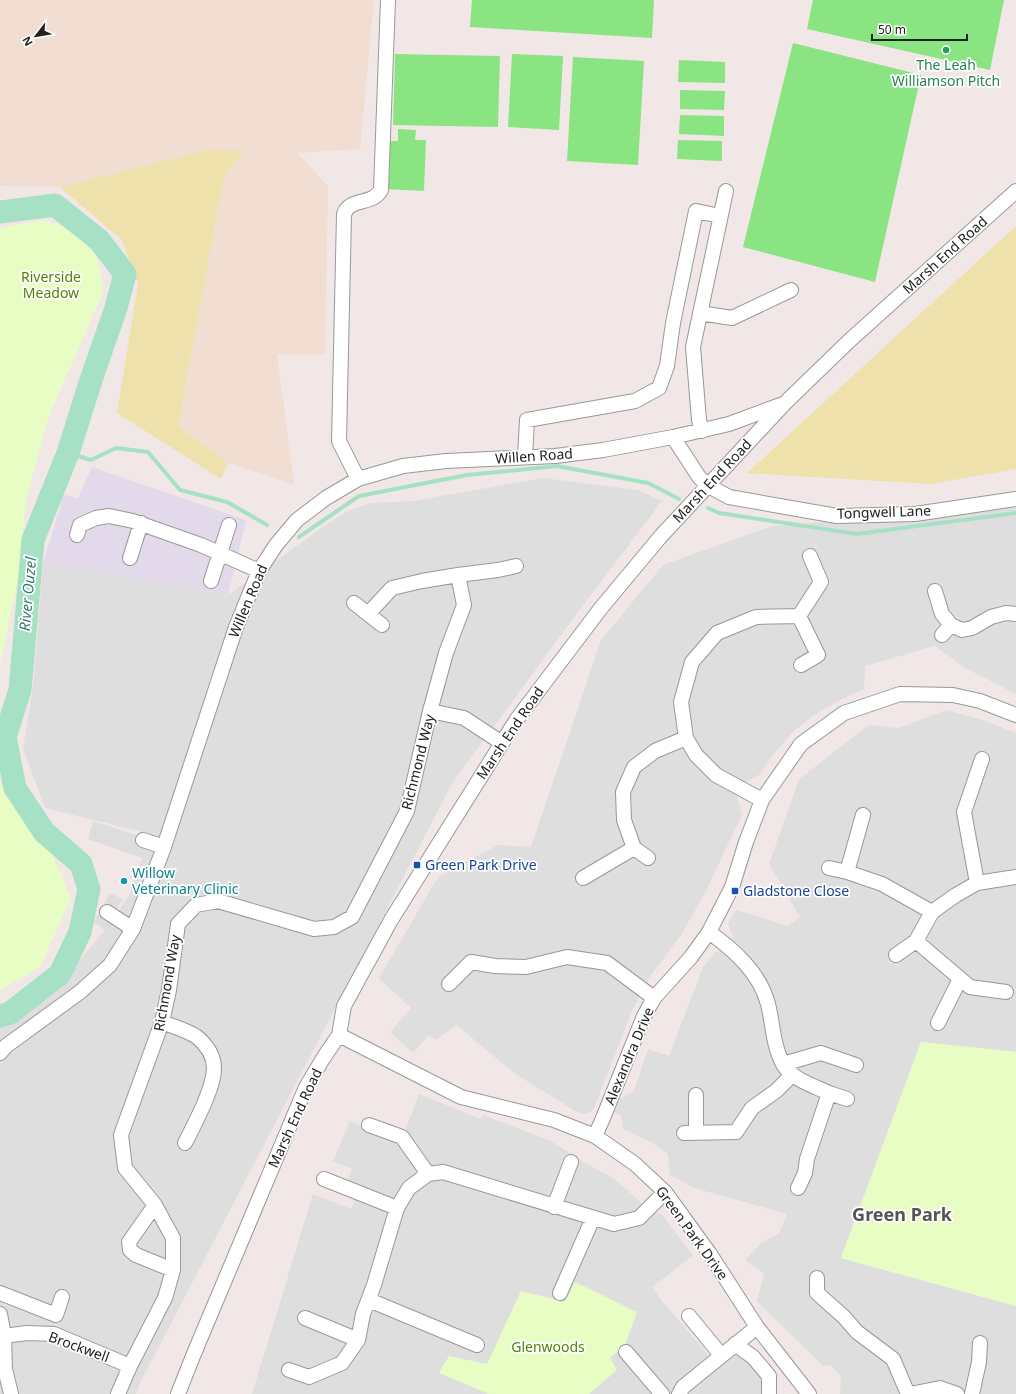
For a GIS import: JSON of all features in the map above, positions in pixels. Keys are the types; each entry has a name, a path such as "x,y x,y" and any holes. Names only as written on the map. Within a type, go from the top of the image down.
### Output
{"street":[{"path":"358,479 339,441 344,214 351,205 373,198 378,195 381,190 388,0"},
{"path":"702,431 699,420 693,347 726,191"},
{"name":"Marsh End Road","path":"178,1394 306,1087 339,1035 344,1006 391,920 517,719 601,608 661,536 707,485 786,403 849,341 1016,191"},
{"path":"525,457 527,420 635,401 659,388 667,366 673,323 696,212 720,216"},
{"path":"700,313 732,318 791,290"},
{"name":"Willen Road","path":"0,1053 6,1046 80,992 110,965 133,929 164,847 236,627 258,571 276,545 297,520 326,498 358,479 403,466 446,461 555,456 603,450 702,431 729,424 786,403"},
{"path":"673,437 699,477 707,485"},
{"name":"Tongwell Lane","path":"707,485 730,497 837,516 915,514 1016,499"},
{"path":"77,535 80,525 96,518 109,516 141,524 201,545 258,571"},
{"path":"130,558 141,524"},
{"path":"211,581 229,525"},
{"path":"799,616 821,582 810,556"},
{"path":"368,614 392,588 422,580 498,570 516,566"},
{"name":"Richmond Way","path":"118,1394 130,1366 165,1298 173,1270 173,1238 155,1205 125,1168 121,1134 162,1022 169,990 178,924 196,905 218,901 314,929 334,927 352,917 408,811 430,711 446,653 464,605 458,575"},
{"path":"935,591 946,630 962,630 972,628 991,617 1006,612 1016,614"},
{"path":"354,603 382,625"},
{"path":"799,616 818,655 801,665"},
{"path":"762,800 716,775 696,755 686,738 681,702 692,662 717,633 756,617 799,616"},
{"name":"Alexandra Drive","path":"595,1136 644,1016 654,998 691,957 709,932 732,887 746,842 762,800 801,744 844,712 900,694 953,695 980,702 1016,715"},
{"path":"430,711 464,718 502,743"},
{"path":"648,858 634,848 624,820 622,792 634,767 655,751 686,738"},
{"path":"977,883 964,812 982,759"},
{"path":"847,872 863,815"},
{"path":"143,840 164,847"},
{"path":"583,878 634,848"},
{"path":"829,868 847,872 882,884 932,912"},
{"path":"896,955 916,941 932,912 956,895 977,883 1016,876"},
{"path":"107,912 133,929"},
{"path":"709,932 727,945 755,975 767,1003 776,1046 788,1070 829,1093 846,1099"},
{"path":"916,941 970,987 1006,992"},
{"path":"449,984 471,962 495,966 526,967 567,957 607,963 654,998"},
{"path":"938,1023 960,979"},
{"path":"162,1022 195,1036 208,1049 214,1064 213,1083 185,1143"},
{"name":"Green Park Drive","path":"339,1035 461,1097 554,1120 595,1136 635,1164 665,1192 710,1254 757,1327 809,1394"},
{"path":"696,1095 690,1133 736,1132 752,1108 776,1092 788,1070 821,1053 856,1064"},
{"path":"798,1188 805,1173 807,1159 829,1093"},
{"path":"369,1125 402,1137 428,1174"},
{"path":"554,1207 571,1162"},
{"path":"289,1370 309,1378 342,1363 358,1340 363,1314 369,1300 397,1208 409,1188 428,1174 443,1172 614,1224 639,1218 665,1192"},
{"path":"324,1179 397,1208"},
{"path":"155,1205 129,1242 130,1250 136,1255 173,1270"},
{"path":"560,1293 593,1218"},
{"path":"817,1278 817,1293 844,1317 857,1332 893,1359 909,1394 940,1388 957,1394"},
{"path":"0,1293 56,1315 62,1297"},
{"path":"369,1300 477,1345"},
{"path":"0,1314 4,1336 5,1369 10,1394"},
{"path":"689,1316 721,1355"},
{"path":"305,1318 358,1340"},
{"path":"679,1394 683,1387 757,1327"},
{"name":"Brockwell","path":"4,1336 27,1333 54,1334 130,1366"},
{"path":"972,1394 979,1362 980,1343"},
{"path":"735,1344 753,1357 769,1376 769,1394"},
{"path":"626,1352 662,1394"}],"shaded area":[{"path":"0,0 374,0 360,149 297,153 328,186 325,355 277,354 294,484 228,463 178,426 224,177 244,150 205,150 60,187 0,186"},
{"path":"205,150 244,150 224,177 178,426 228,463 221,479 117,413 138,284 122,240 60,187"},
{"path":"1016,226 1016,469 931,484 747,473"},
{"path":"92,467 246,520 228,595 43,563 64,495 78,498"},
{"path":"543,478 638,490 662,501 453,782 140,1383 136,1394 0,1394 0,1023 15,1017 66,976 100,936 129,896 150,834 45,808 23,749 33,687 43,563 228,595 346,512 370,503 413,501"},
{"path":"1016,507 1016,694 965,668 935,646 865,666 864,689 840,700 813,716 794,731 775,752 759,775 746,782 737,797 742,815 705,893 681,935 651,975 633,1009 594,1108 589,1113 584,1114 575,1111 522,1078 498,1060 457,1025 436,1040 429,1035 413,1053 390,1032 411,1008 379,978 438,877 498,845 531,847 601,640 663,565 772,526"},
{"path":"946,710 983,720 1016,733 1016,1052 921,1042 841,1258 1016,1306 1016,1394 840,1394 841,1376 832,1366 822,1365 757,1301 764,1273 745,1260 762,1242 779,1234 787,1214 694,1188 670,1175 668,1154 651,1142 623,1129 621,1116 614,1112 619,1099 634,1091 648,1049 669,1056 703,967 715,952 722,951 733,938 728,923 736,910 788,926 800,917 769,864 799,779 869,725 899,728"},
{"path":"93,821 148,839 142,858 88,839"},
{"path":"110,893 123,899 116,910 113,922 105,931 94,922"},
{"path":"419,1094 481,1119 483,1115 551,1141 585,1163 612,1177 653,1213 662,1214 693,1256 652,1287 662,1301 718,1366 739,1348 764,1376 766,1394 252,1394 313,1194 351,1209 360,1189 358,1185 348,1181 352,1169 333,1161 350,1121 401,1142"}],"green space":[{"path":"472,0 654,0 652,38 470,27"},
{"name":"The Leah Williamson Pitch","path":"813,0 1004,0 990,70 807,29"},
{"path":"793,43 921,75 875,282 743,247"},
{"path":"395,54 500,56 498,127 393,125"},
{"path":"512,54 563,56 559,130 508,127"},
{"path":"573,57 644,61 638,165 567,161"},
{"path":"679,60 725,62 725,83 678,82"},
{"path":"680,90 725,91 724,110 680,109"},
{"path":"680,115 724,116 724,136 679,134"},
{"path":"398,129 416,130 415,140 426,140 424,191 384,189 385,141 398,141"},
{"path":"678,140 722,141 722,161 677,159"},
{"name":"Riverside Meadow","path":"42,220 67,227 96,255 104,290 48,418 26,501 17,584 0,664 0,228"},
{"path":"0,780 3,790 50,849 71,898 40,967 0,990"},
{"path":"921,1042 1016,1052 1016,1306 841,1258"},
{"name":"Glenwoods","path":"575,1282 637,1312 625,1345 610,1358 617,1370 589,1394 489,1394 439,1373 449,1356 487,1364 521,1291 565,1302"}],"waterway":[{"name":"River Ouzel","path":"0,212 55,205 99,240 125,274 116,308 68,453 33,540 20,690 5,737 15,788 44,832 81,864 89,889 80,932 60,974 10,1013 0,1016"},
{"path":"68,453 91,460 116,448 148,452 180,490 227,502 267,525"},
{"path":"299,537 359,496 467,475 557,466 648,483 679,499"},
{"path":"708,508 719,513 857,534 1016,513"}],"place":[{"name":"The Leah Williamson Pitch","path":"946,50"},
{"name":"Green Park Drive","path":"417,865"},
{"name":"Willow Veterinary Clinic","path":"124,881"},
{"name":"Gladstone Close","path":"735,891"}],"district":[{"name":"Green Park","path":"902,1215"}]}
